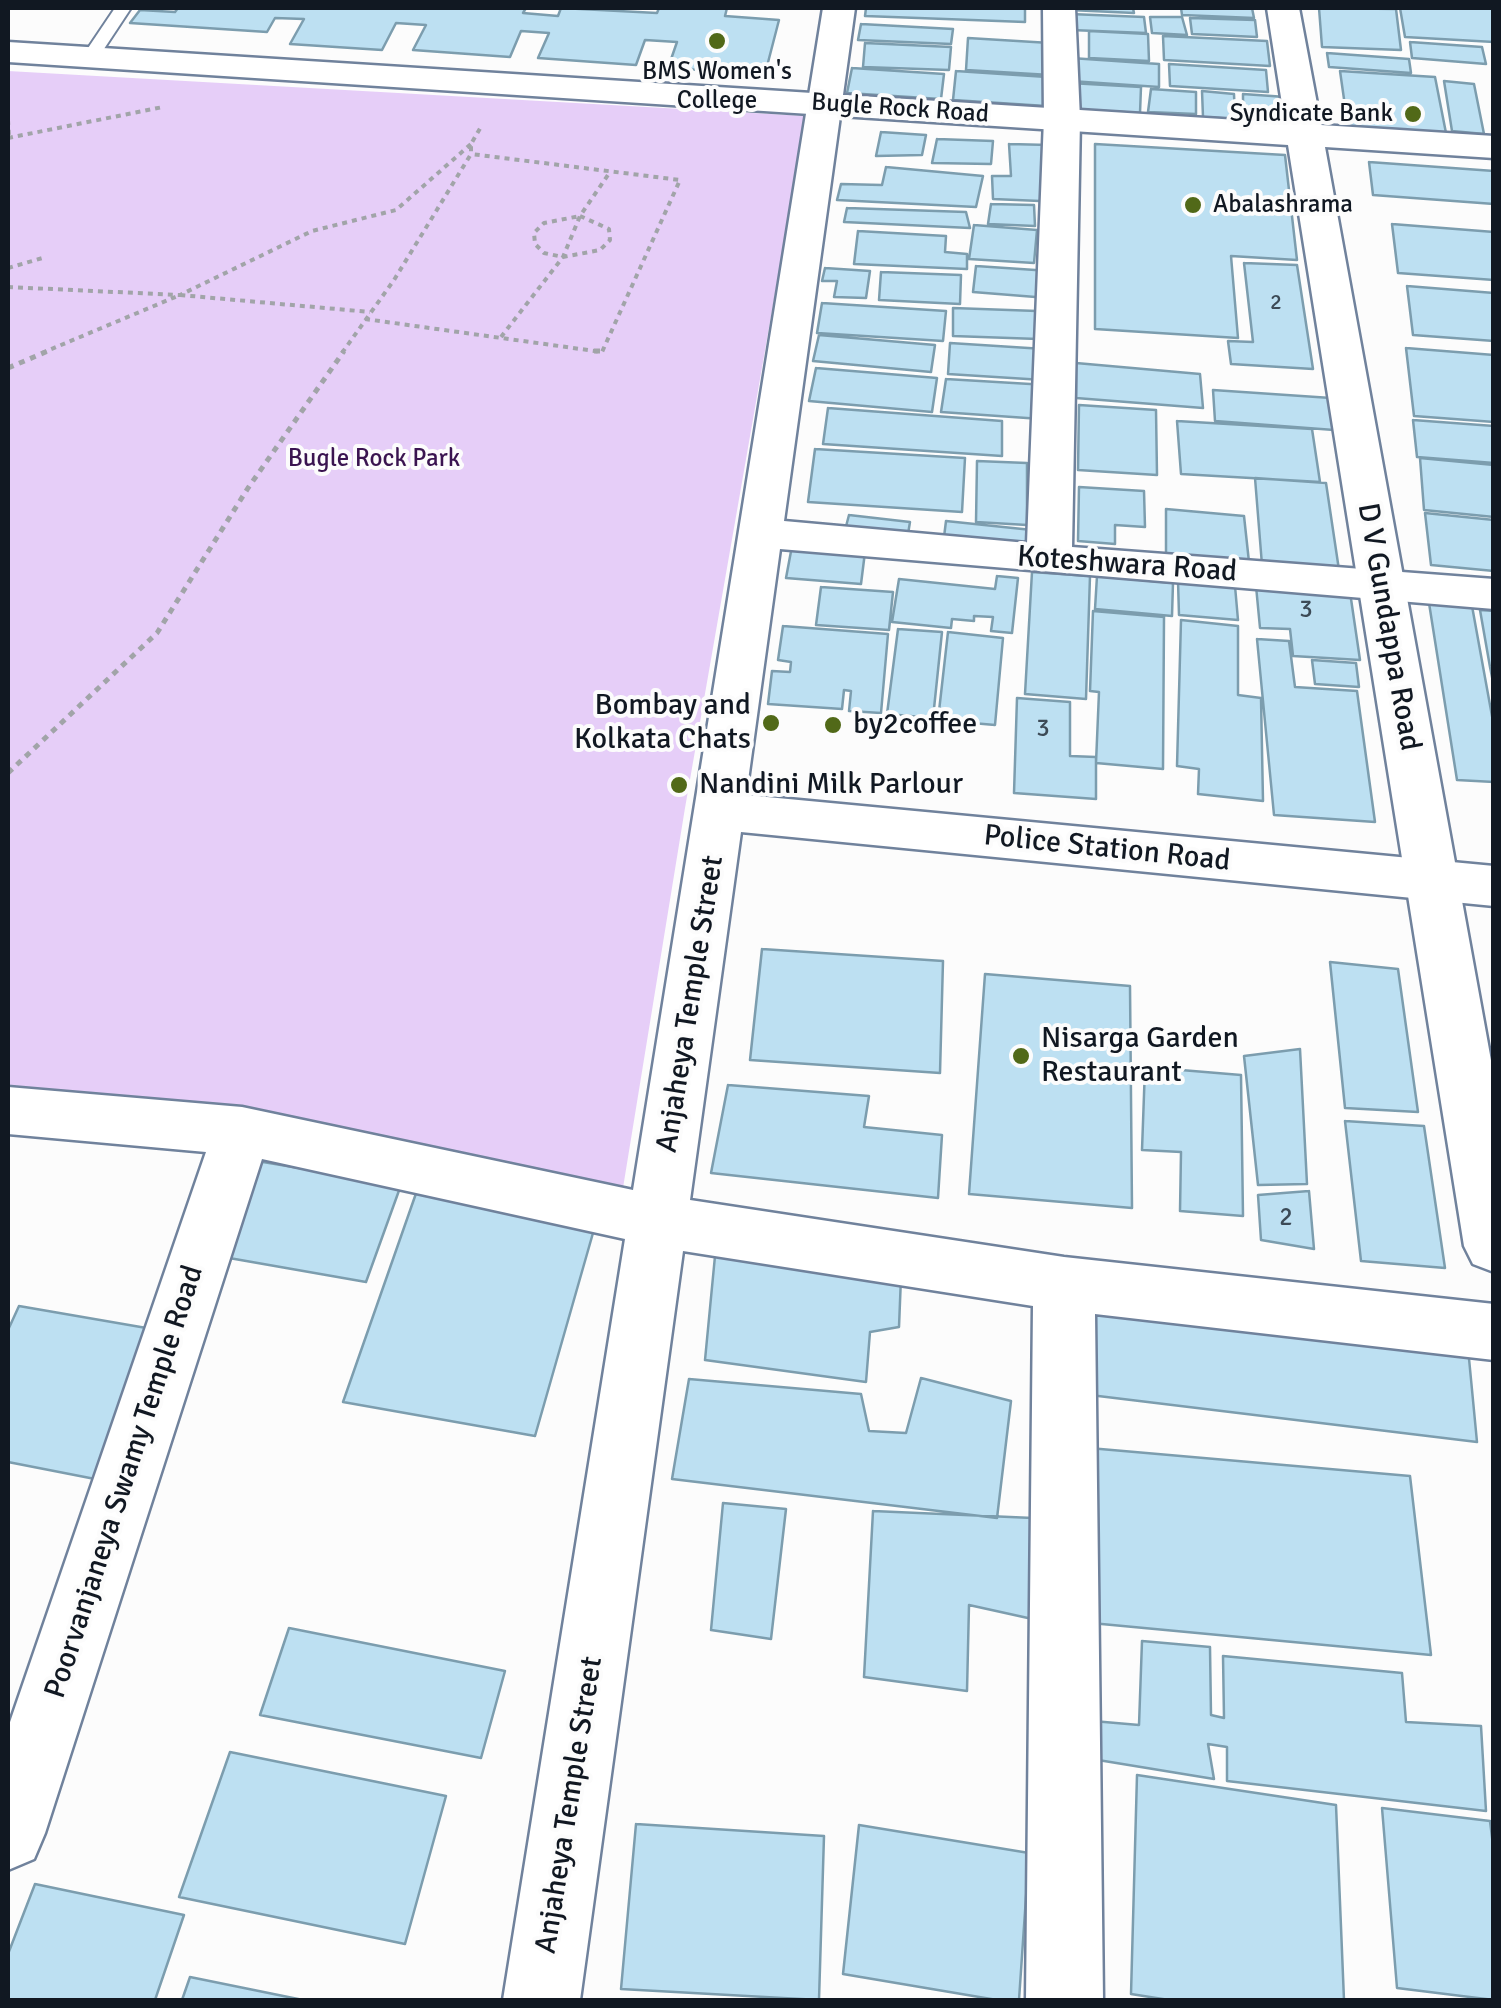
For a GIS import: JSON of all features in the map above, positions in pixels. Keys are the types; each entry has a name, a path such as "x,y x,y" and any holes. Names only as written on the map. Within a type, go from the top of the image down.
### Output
{"street":[{"name":"Anjaheya Temple Street","path":"541,2000 839,8"},
{"path":"1049,560 1062,119 1059,8"},
{"name":"D V Gundappa Road","path":"1283,8 1494,1246"},
{"name":"Bugle Rock Road","path":"8,52 1494,147"},
{"name":"Koteshwara Road","path":"761,533 1049,560 1494,594"},
{"name":"Police Station Road","path":"720,810 1494,886"},
{"path":"8,1110 242,1131 658,1221 1064,1284 1494,1332"},
{"name":"Poorvanjaneya Swamy Temple Road","path":"8,1833 242,1131"},
{"path":"1064,1284 1064,2000"}],"lane":[{"path":"90,57 123,8"}],"path":[{"path":"8,120 8,137 166,107"},
{"path":"8,368 180,295 312,231 396,210 471,144 486,117"},
{"path":"8,773 157,633 248,488 372,312 471,154 471,144"},
{"path":"364,319 602,352 680,180 471,154"},
{"path":"501,337 562,257 580,216 610,172"},
{"path":"580,216 598,220 609,230 610,240 600,250 562,257 544,253 534,244 534,232 544,223 580,216"},
{"path":"8,268 46,257"},
{"path":"8,287 180,295 372,312"}],"green space":[{"name":"Bugle Rock Park","path":"8,71 806,116 622,1194 247,1111 8,1093"}],"building":[{"name":"BMS Women's College","path":"178,8 526,8 523,13 558,16 561,8 657,13 659,8 727,8 725,16 779,20 765,74 668,68 677,42 645,40 636,65 538,58 549,33 521,31 510,57 413,50 426,25 396,23 382,50 290,44 304,19 275,18 267,32 130,23 140,10 175,12"},
{"path":"866,8 1025,8 1025,22 865,16"},
{"path":"1133,8 1134,13 1070,10"},
{"path":"1181,8 1252,8 1254,18 1182,15"},
{"path":"1319,8 1396,9 1401,50 1322,47"},
{"path":"1400,8 1494,8 1494,42 1405,37"},
{"path":"1070,14 1144,17 1146,33 1071,30"},
{"path":"1150,17 1182,17 1187,35 1152,33"},
{"path":"1190,18 1255,20 1257,37 1192,34"},
{"path":"861,24 953,29 951,44 858,40"},
{"path":"1089,31 1148,34 1149,61 1089,58"},
{"path":"1163,36 1267,41 1270,66 1164,60"},
{"path":"968,38 1050,43 1050,75 966,70"},
{"path":"1410,42 1482,47 1486,64 1412,58"},
{"path":"865,43 951,47 949,70 863,67"},
{"path":"1327,53 1409,59 1411,73 1329,67"},
{"path":"1071,58 1159,64 1159,87 1070,81"},
{"path":"1169,64 1266,70 1268,92 1170,86"},
{"path":"852,68 944,74 941,99 847,93"},
{"path":"956,71 1047,77 1046,106 953,100"},
{"path":"1340,71 1435,77 1446,133 1348,127"},
{"path":"1444,81 1474,84 1484,134 1452,131"},
{"path":"1070,83 1141,87 1140,113 1069,109"},
{"path":"1151,89 1196,92 1196,114 1148,112"},
{"path":"1202,91 1234,94 1235,119 1203,117"},
{"path":"1243,94 1286,97 1287,121 1243,118"},
{"path":"881,132 926,135 922,155 876,156"},
{"path":"937,139 993,141 991,164 932,163"},
{"path":"1009,144 1049,145 1040,201 993,199 992,176 1011,176"},
{"name":"Abalashrama","path":"1095,144 1285,155 1297,260 1231,256 1238,338 1095,329"},
{"path":"1369,162 1494,171 1494,204 1373,195"},
{"path":"886,167 983,176 976,207 837,200 841,184 882,185"},
{"path":"991,204 1034,205 1035,226 988,224"},
{"path":"847,208 966,212 970,228 844,222"},
{"path":"1392,224 1494,232 1494,280 1398,273"},
{"path":"974,225 1037,230 1034,263 969,259"},
{"path":"858,231 946,236 945,252 967,254 967,269 854,264"},
{"path":"1244,263 1297,265 1313,369 1231,364 1228,341 1253,342"},
{"path":"976,266 1050,271 1048,298 973,292"},
{"path":"825,268 870,271 866,298 834,297 837,281 822,281"},
{"path":"881,272 961,275 960,304 879,300"},
{"path":"1407,286 1494,293 1494,341 1413,335"},
{"path":"822,303 946,311 943,341 817,333"},
{"path":"953,308 1037,311 1038,339 953,336"},
{"path":"819,335 935,345 931,372 813,361"},
{"path":"950,343 1044,349 1043,380 948,374"},
{"path":"1406,348 1494,355 1494,422 1414,416"},
{"path":"1076,363 1200,374 1203,408 1076,398"},
{"path":"816,368 937,378 932,412 809,401"},
{"path":"946,379 1047,385 1041,419 941,412"},
{"path":"1213,390 1331,398 1334,430 1215,421"},
{"path":"1079,405 1156,410 1157,475 1078,470"},
{"path":"828,408 1002,421 1002,456 823,444"},
{"path":"1413,420 1494,426 1494,463 1417,457"},
{"path":"1177,421 1312,429 1320,482 1181,474"},
{"path":"815,449 965,458 962,512 808,502"},
{"path":"1420,458 1494,465 1494,517 1424,510"},
{"path":"977,461 1027,463 1027,525 976,522"},
{"path":"1255,478 1326,483 1339,570 1262,565"},
{"path":"1079,487 1144,491 1145,527 1115,525 1115,544 1078,541"},
{"path":"1166,509 1244,516 1249,562 1166,555"},
{"path":"1425,513 1494,520 1494,571 1431,565"},
{"path":"849,515 910,522 908,534 944,537 946,521 1032,530 1030,554 844,534"},
{"path":"792,546 865,552 861,584 786,578"},
{"path":"1032,572 1090,576 1086,699 1025,694"},
{"path":"997,576 1018,578 1012,633 991,631 993,617 974,616 974,621 952,619 951,628 892,622 899,579 995,589"},
{"path":"1097,576 1173,583 1172,616 1095,609"},
{"path":"1178,581 1235,586 1238,620 1179,615"},
{"path":"1256,586 1350,592 1360,660 1293,656 1290,629 1260,628"},
{"path":"821,587 893,592 889,630 816,625"},
{"path":"1429,603 1472,606 1494,727 1494,782 1457,780"},
{"path":"1480,610 1494,611 1494,687 1490,667"},
{"path":"1093,611 1164,617 1163,769 1096,763 1099,692 1090,691"},
{"path":"1181,620 1238,626 1238,695 1261,698 1263,801 1198,794 1199,769 1177,766"},
{"path":"783,626 888,634 881,713 849,711 851,691 844,690 842,709 768,704 772,671 790,672 791,662 778,660"},
{"path":"898,629 942,632 933,718 887,714"},
{"path":"948,632 1003,638 995,725 938,720"},
{"path":"1257,639 1289,641 1295,687 1357,691 1375,822 1274,815"},
{"path":"1312,660 1356,663 1359,687 1315,684"},
{"path":"1017,698 1070,702 1070,756 1096,757 1096,799 1014,793"},
{"path":"762,949 943,961 940,1073 750,1060"},
{"path":"1330,962 1398,969 1418,1112 1345,1108"},
{"path":"985,974 1130,986 1132,1208 969,1194"},
{"path":"1300,1049 1307,1184 1258,1185 1244,1056"},
{"path":"1145,1067 1241,1075 1243,1216 1180,1211 1181,1152 1142,1150"},
{"path":"728,1085 869,1096 864,1127 942,1135 938,1198 711,1173"},
{"path":"1345,1121 1424,1126 1445,1268 1361,1261"},
{"path":"251,1160 401,1185 366,1282 212,1255"},
{"path":"420,1182 599,1212 535,1436 343,1402"},
{"path":"1309,1191 1314,1249 1261,1240 1258,1195"},
{"path":"715,1256 901,1277 899,1327 870,1332 866,1382 705,1360"},
{"path":"19,1306 158,1330 95,1479 8,1462 8,1330"},
{"path":"1095,1310 1468,1348 1477,1442 1090,1395"},
{"path":"921,1378 1011,1401 997,1518 672,1479 689,1379 861,1394 869,1431 906,1433"},
{"path":"1089,1448 1410,1476 1431,1655 1091,1623"},
{"path":"723,1503 786,1509 771,1639 711,1630"},
{"path":"873,1511 1033,1518 1030,1579 1053,1585 1055,1624 969,1605 967,1691 864,1677"},
{"path":"289,1628 505,1671 481,1758 260,1715"},
{"path":"1142,1641 1210,1647 1211,1715 1224,1718 1223,1656 1402,1673 1406,1722 1481,1726 1486,1811 1227,1781 1227,1747 1208,1744 1214,1779 1092,1759 1093,1721 1139,1725"},
{"path":"230,1752 446,1796 405,1944 179,1897"},
{"path":"1137,1775 1336,1805 1344,2000 1169,2000 1131,1994"},
{"path":"1382,1808 1490,1821 1494,1853 1494,2000 1397,1988"},
{"path":"636,1824 824,1836 819,2000 621,1989"},
{"path":"859,1825 1029,1853 1019,2000 997,2000 843,1974"},
{"path":"35,1884 184,1915 155,2000 8,2000 8,1954"},
{"path":"190,1977 303,2000 182,2000"}],"place":[{"name":"BMS Women's College","path":"717,41"},
{"name":"Syndicate Bank","path":"1413,114"},
{"name":"Abalashrama","path":"1193,205"},
{"name":"Bombay and Kolkata Chats","path":"771,723"},
{"name":"by2coffee","path":"833,725"},
{"name":"Nandini Milk Parlour","path":"679,785"},
{"name":"Nisarga Garden Restaurant","path":"1021,1056"}]}
